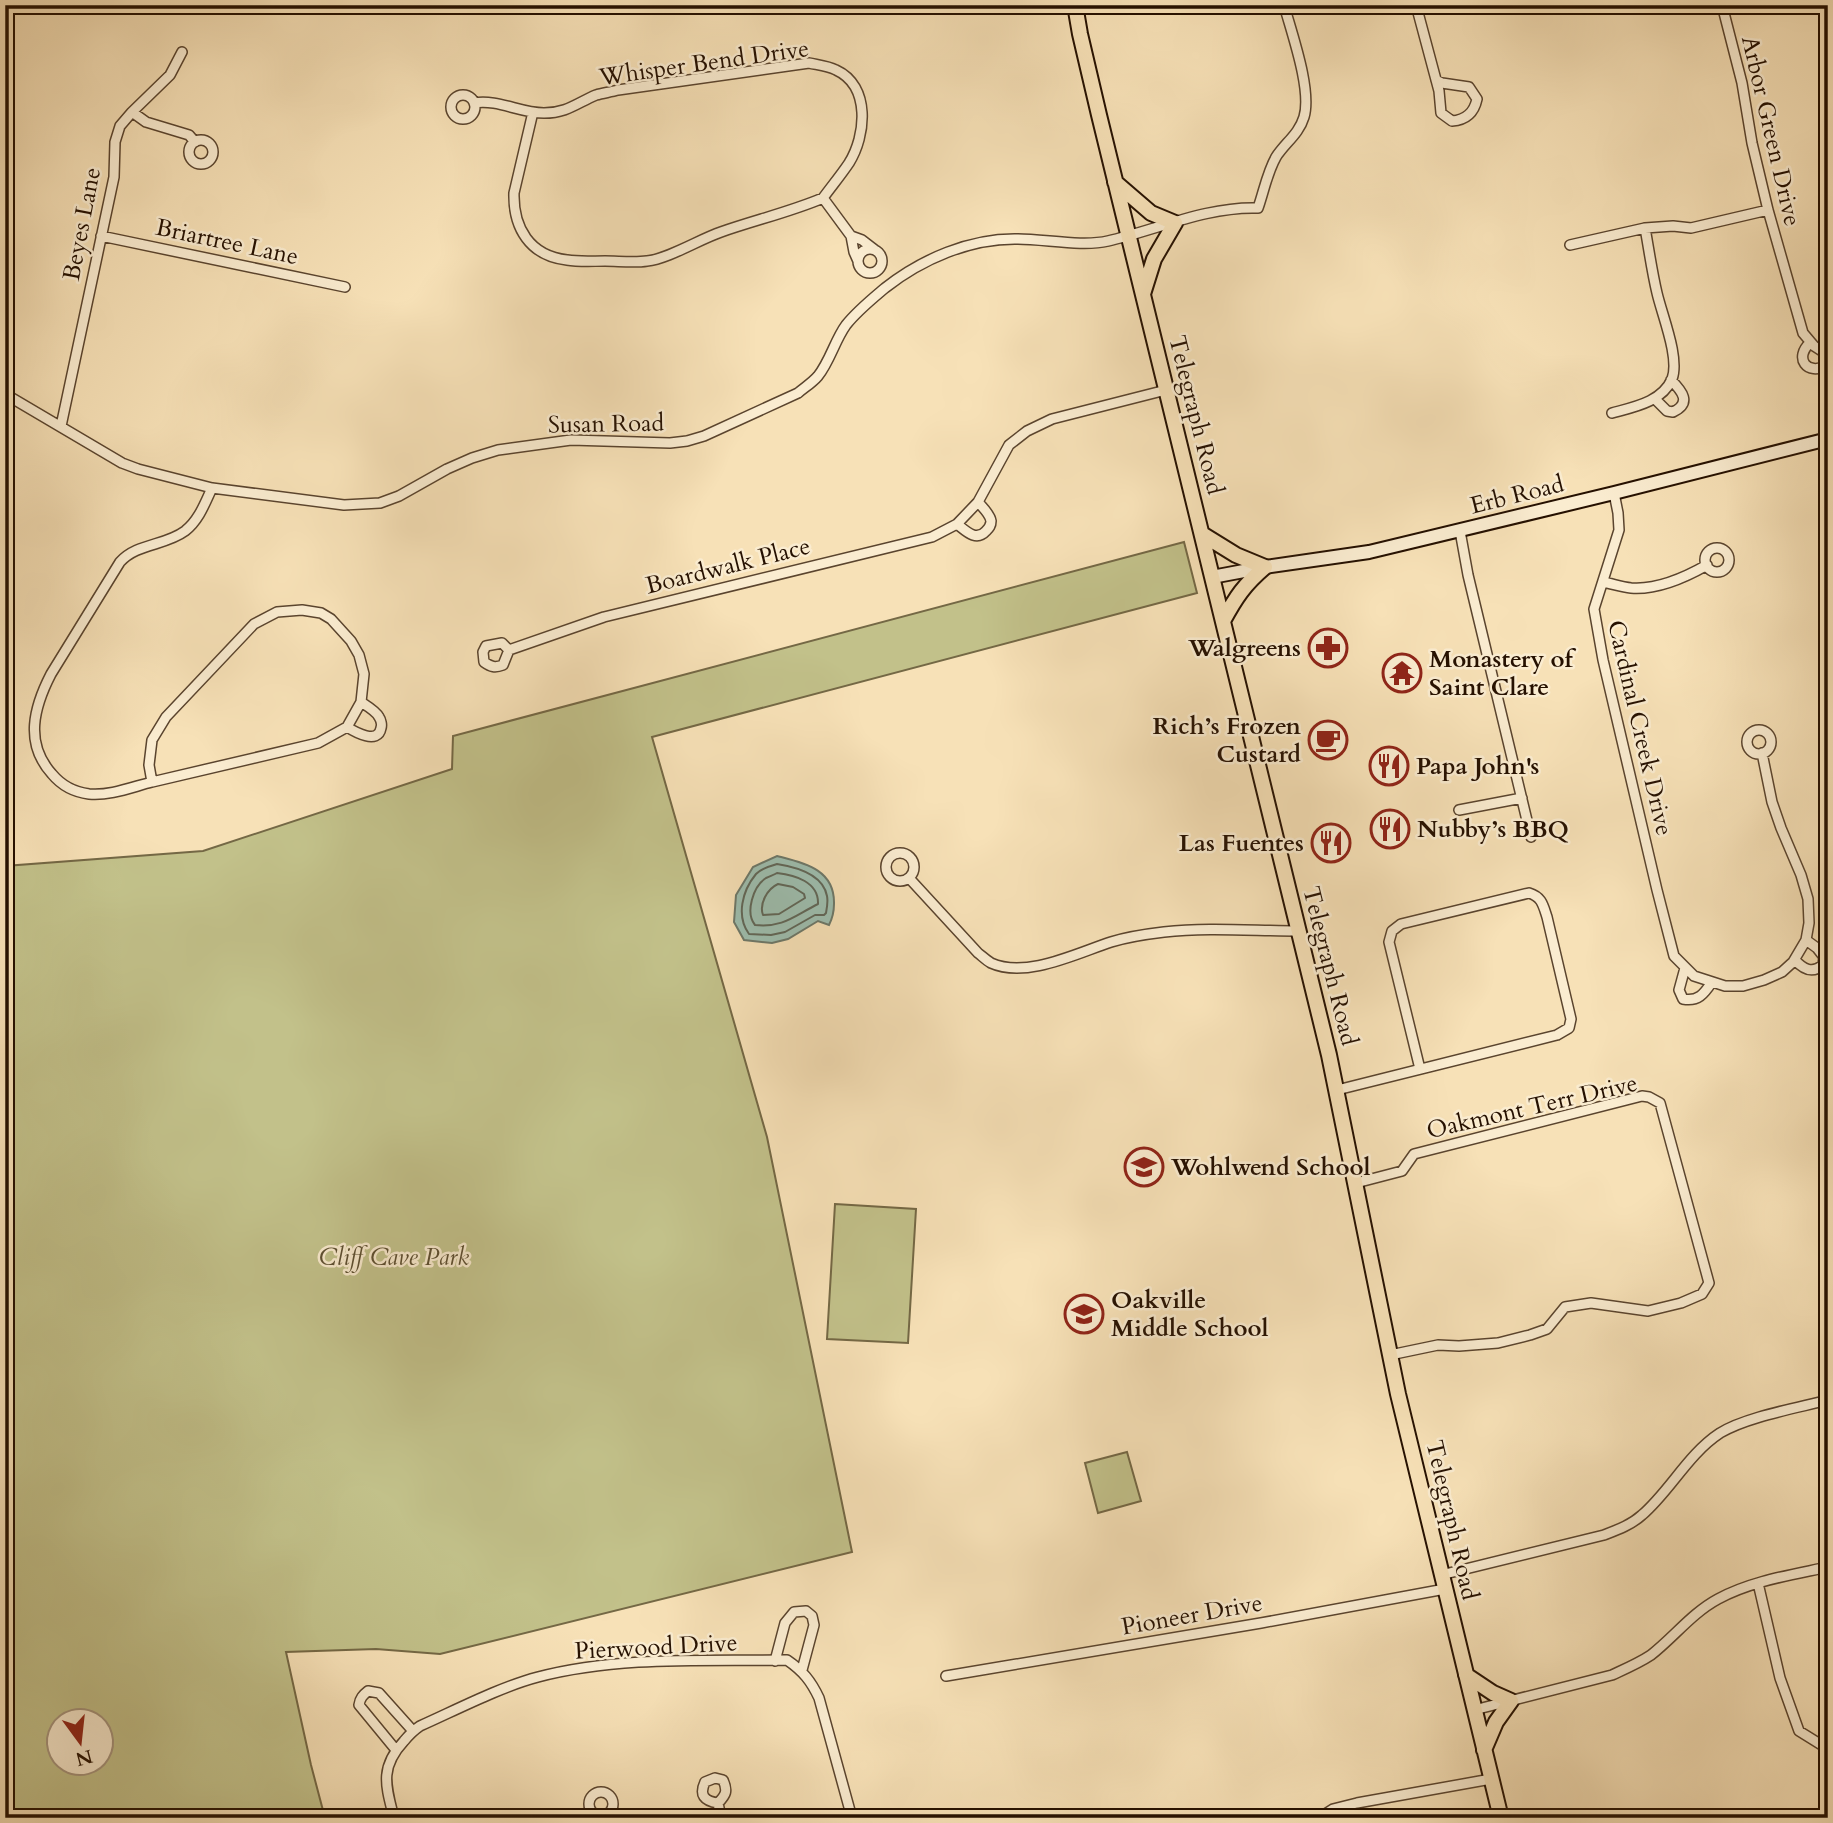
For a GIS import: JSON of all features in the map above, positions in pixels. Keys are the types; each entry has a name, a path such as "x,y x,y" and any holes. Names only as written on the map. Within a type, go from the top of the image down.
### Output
{"main road":[{"name":"Telegraph Road","path":"1075,5 1128,235 1299,931 1356,1183 1390,1355 1501,1818"},
{"path":"1115,181 1152,213 1175,223 1154,259 1143,295"},
{"path":"1202,534 1236,555 1265,567 1247,582 1223,621"},
{"path":"1466,1675 1511,1701 1484,1750"}],"street":[{"path":"5,18 7,5"},
{"name":"Susan Road","path":"5,394 131,467 212,488 344,505 380,503 399,496 455,465 498,450 571,440 670,443 704,436 798,393 810,384 819,374 846,325 888,286 945,252 991,240 1105,242 1228,210 1258,208 1277,156 1301,127 1305,114 1303,77 1284,5"},
{"path":"1416,5 1436,80 1441,113 1452,121 1460,121 1469,115 1475,108 1477,99 1469,87 1436,80"},
{"name":"Arbor Green Drive","path":"1723,5 1768,210 1802,333 1810,343 1805,347 1804,361 1809,369 1817,370 1828,365"},
{"name":"Beyes Lane","path":"61,426 114,177 115,142 120,126 170,75 182,52"},
{"name":"Whisper Bend Drive","path":"474,103 487,101 548,113 618,90 809,63 836,70 851,82 857,93 862,115 861,132 850,162 822,198"},
{"path":"132,112 146,122 189,135 195,142"},
{"path":"533,112 513,207 520,231 539,251 566,260 649,261 720,232 796,210 822,198 851,236 853,252 859,266 871,273 876,271 882,261 880,255 862,240 851,236"},
{"path":"1570,245 1645,228 1691,228 1768,210"},
{"path":"1612,413 1638,407 1655,399 1671,380 1674,370 1672,347 1657,292 1645,228"},
{"name":"Briartree Lane","path":"101,236 345,287"},
{"path":"858,261 863,251 875,250"},
{"path":"876,271 888,286"},
{"path":"1810,343 1828,355"},
{"path":"1655,399 1667,411 1680,409 1684,403 1683,394 1671,380"},
{"name":"Boardwalk Place","path":"509,650 604,617 932,537 957,524 978,502 1009,445 1027,431 1052,419 1166,390"},
{"name":"Erb Road","path":"1212,577 1369,552 1828,439"},
{"path":"152,782 149,765 152,740 166,717 247,630 277,612 302,610 321,613 342,630 351,641 362,665 364,674 361,702 347,727 318,743 102,794 75,792 64,786 45,766 34,741 34,726 42,691 51,674 120,562 132,552 184,532 195,520 212,488"},
{"name":"Cardinal Creek Drive","path":"1614,493 1619,530 1594,609 1603,660 1674,956 1685,968 1679,990 1683,999 1695,1000 1704,994 1712,982"},
{"path":"957,524 974,536 989,529 989,515 978,502"},
{"path":"1460,531 1468,575 1531,836"},
{"path":"1603,582 1634,588 1654,585 1676,581 1707,565"},
{"path":"347,727 361,735 377,735 380,732 382,724 379,715 361,702"},
{"path":"1685,968 1694,976 1712,982 1725,986 1743,986 1782,972 1794,960 1806,940 1809,923 1808,899 1772,802 1762,752"},
{"path":"1459,810 1522,798"},
{"path":"909,878 978,953 991,963 1010,967 1032,967 1114,941 1165,932 1299,931"},
{"path":"1336,1090 1557,1035 1569,1028 1571,1018 1550,930 1542,902 1537,896 1529,893 1401,924 1392,931 1389,942 1420,1069"},
{"path":"1794,960 1804,969 1812,971 1823,965 1824,957 1806,940"},
{"name":"Oakmont Terr Drive","path":"1356,1183 1402,1171 1414,1154 1642,1096 1649,1097 1660,1103 1709,1283 1702,1294 1681,1303 1648,1311 1591,1303 1565,1307 1547,1329 1530,1335 1498,1343 1438,1345 1390,1355"},
{"name":"Pioneer Drive","path":"946,1676 1443,1582 1604,1535 1625,1527 1641,1516 1702,1448 1720,1433 1739,1424 1828,1400"},
{"path":"1474,1710 1594,1681 1632,1666 1651,1655 1718,1599 1758,1584 1828,1567"},
{"path":"1758,1584 1780,1678 1799,1731 1828,1749"},
{"path":"775,1661 785,1623 794,1612 806,1611 812,1616 814,1625 802,1670 819,1698 852,1818"},
{"name":"Pierwood Drive","path":"394,1818 386,1779 390,1759 413,1731 536,1677 580,1668 655,1661 787,1660 802,1670"},
{"path":"396,1750 359,1705 364,1694 368,1691 379,1693 413,1731"},
{"path":"1319,1818 1333,1809 1357,1803 1491,1779"},
{"path":"718,1803 722,1818"}],"green space":[{"name":"Cliff Cave Park","path":"1184,542 1197,593 652,737 767,1137 852,1552 440,1654 376,1649 286,1652 325,1818 5,1818 5,866 203,851 452,769 453,736"},
{"path":"835,1204 916,1209 908,1343 827,1339"},
{"path":"1127,1452 1141,1501 1098,1513 1085,1463"}],"water":[{"path":"777,856 807,865 824,875 833,892 834,907 829,925 818,921 788,939 772,943 744,940 734,922 736,895 753,867"}],"place":[{"name":"Walgreens","path":"1328,648"},
{"name":"Monastery of Saint Clare","path":"1402,673"},
{"name":"Rich’s Frozen Custard","path":"1328,740"},
{"name":"Papa John's","path":"1389,766"},
{"name":"Nubby’s BBQ","path":"1390,829"},
{"name":"Las Fuentes","path":"1331,843"},
{"name":"Wohlwend School","path":"1144,1167"},
{"name":"Oakville Middle School","path":"1084,1314"}]}
